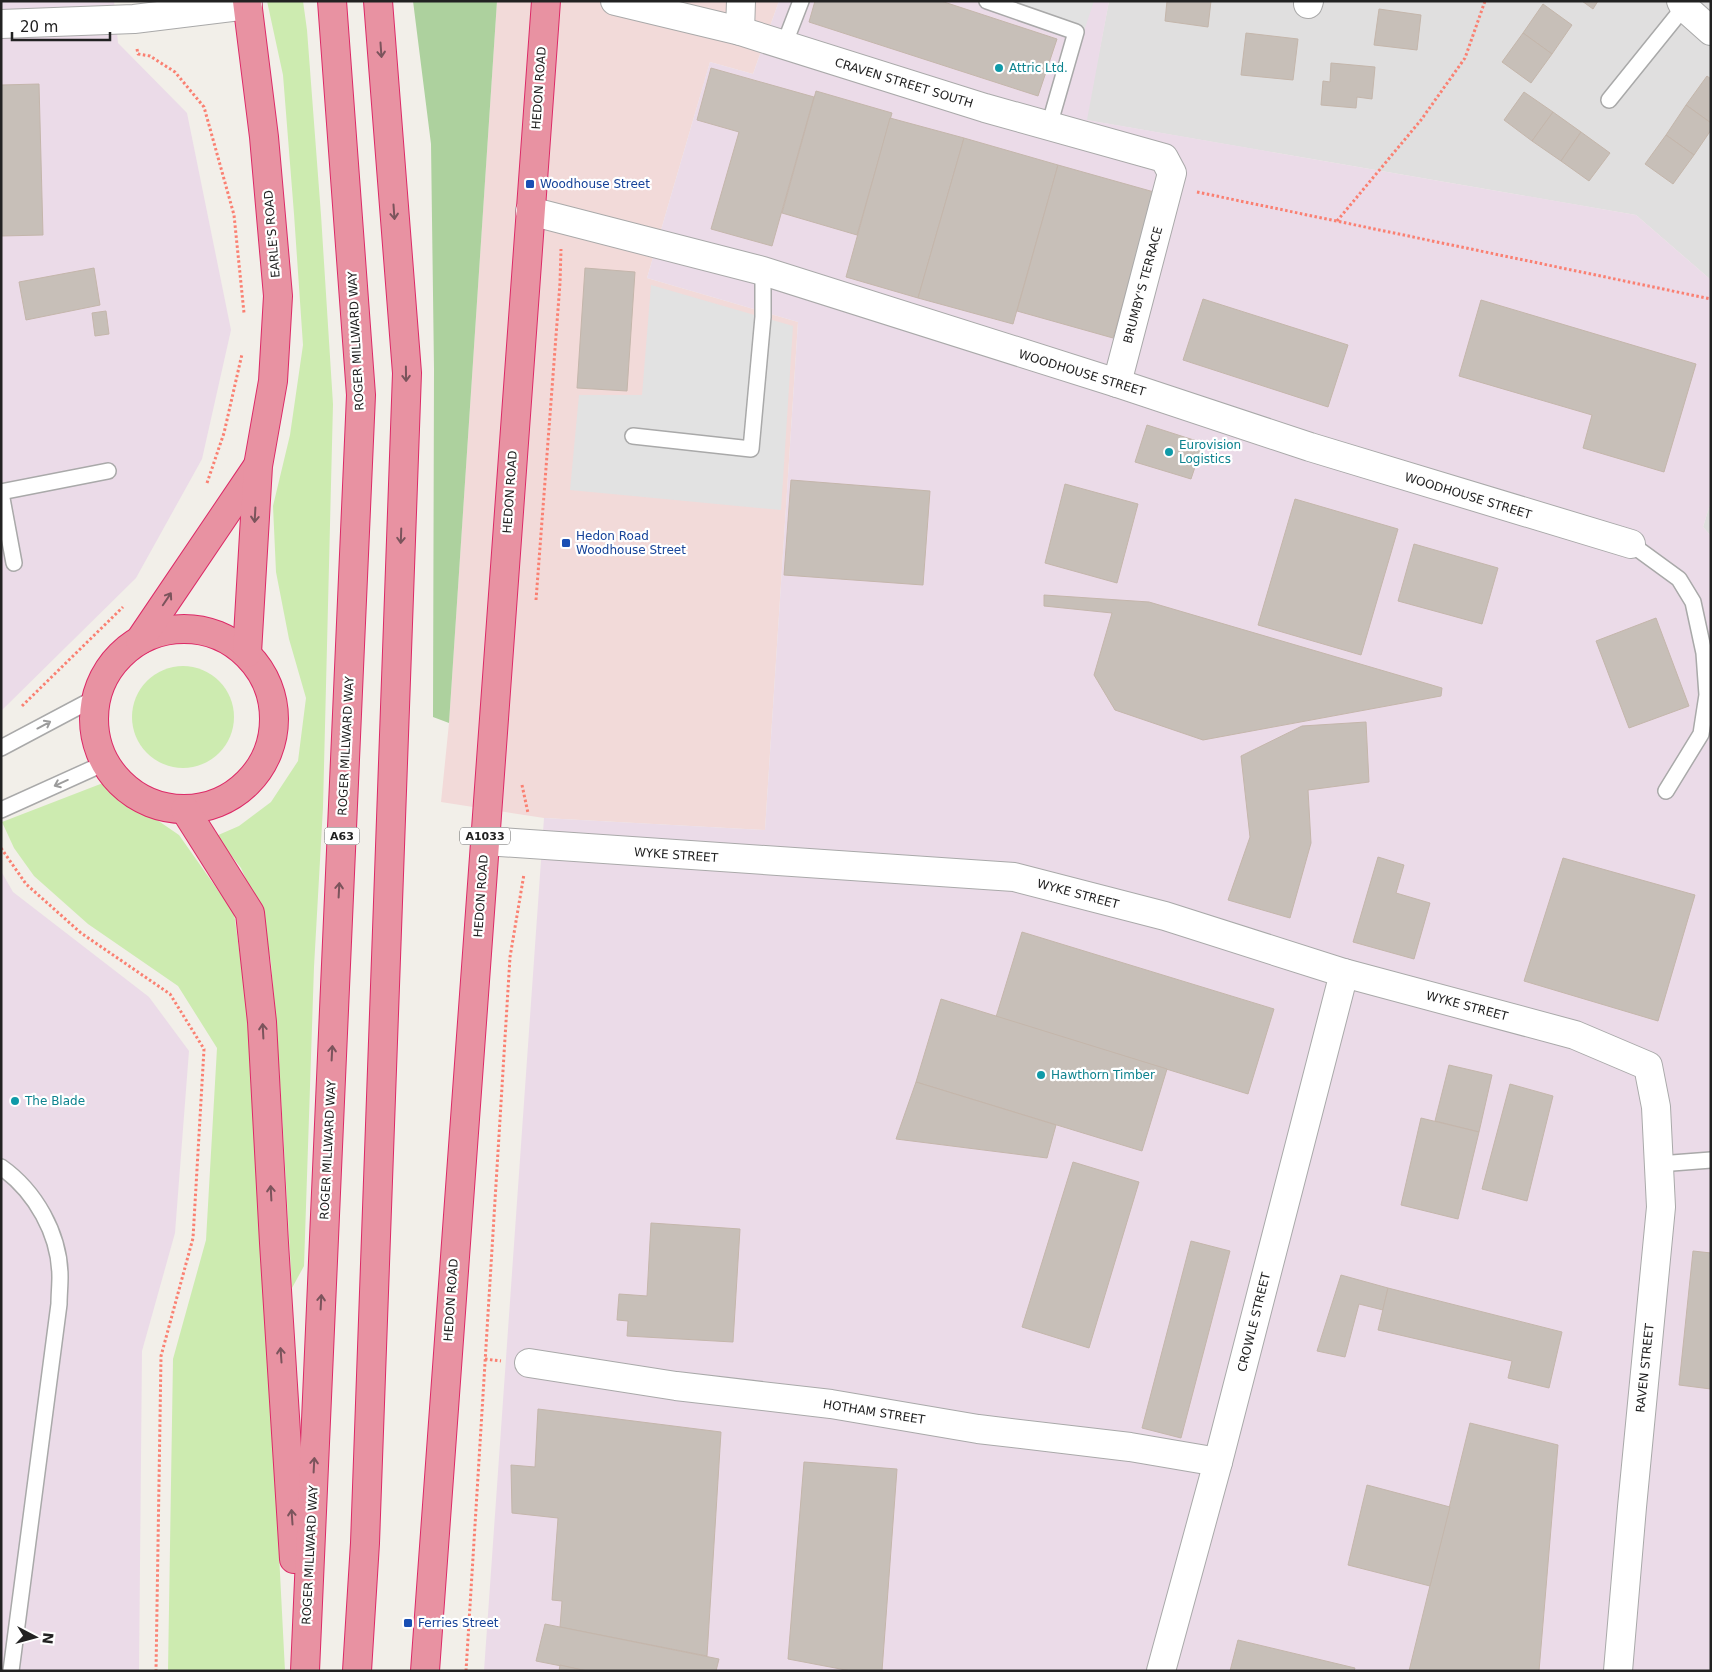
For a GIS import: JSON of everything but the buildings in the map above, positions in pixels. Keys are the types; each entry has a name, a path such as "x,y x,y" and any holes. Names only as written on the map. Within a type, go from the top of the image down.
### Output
{"highway":[{"name":"ROGER MILLWARD WAY","path":"303,1671 361,395 332,1"},
{"path":"357,1671 365,1544 406,373 378,1"},
{"name":"HEDON ROAD","path":"425,1671 546,1"},
{"name":"EARLE'S ROAD","path":"247,653 258,466 274,380 278,296 264,136 248,3"},
{"name":"EARLE'S ROAD","path":"140,640 258,466"},
{"path":"196,629 224,636 247,653 265,677 275,707 273,738 262,766 242,789 215,804 185,810 161,806 139,797 120,782 105,763 97,742 94,719 96,697 106,674 121,654 140,640 167,630 196,629"},
{"path":"185,810 250,913 262,1022 274,1243 303,1671"}],"street":[{"name":"CRAVEN STREET SOUTH","path":"615,1 740,31 985,108 1164,158 1172,173 1169,186"},
{"path":"740,31 741,1"},
{"path":"1,24 134,19 248,3"},
{"path":"1682,4 1711,31"},
{"name":"BRUMBY'S TERRACE","path":"1117,383 1169,186"},
{"name":"WOODHOUSE STREET","path":"530,210 763,271 1117,383 1310,447 1631,544"},
{"name":"WYKE STREET","path":"485,841 1014,877 1165,916 1344,973 1576,1035 1648,1066"},
{"name":"CROWLE STREET","path":"1161,1671 1218,1462 1344,973"},
{"name":"RAVEN STREET","path":"1618,1671 1661,1207 1656,1107 1648,1066"},
{"name":"HOTHAM STREET","path":"529,1363 676,1386 830,1404 978,1429 1130,1447 1218,1462"}],"lane":[{"path":"784,45 801,1"},
{"path":"987,1 1076,32 1049,126"},
{"path":"1609,100 1682,4"},
{"path":"633,436 751,448 763,317 763,271"},
{"path":"14,562 1,492 108,471"},
{"path":"1631,544 1678,579 1693,602 1704,653 1707,695 1701,734 1666,791"},
{"path":"1,748 96,697"},
{"path":"1,810 105,763"},
{"path":"1659,1164 1711,1160"},
{"path":"1,1167 10,1173 30,1194 46,1219 56,1246 60,1275 59,1304 11,1671"}],"path":[{"path":"1337,222 1421,120 1465,58 1485,1"},
{"path":"138,54 150,56 175,72 204,107 234,215 244,314"},
{"path":"1169,186 1711,299"},
{"path":"205,489 224,433 242,351"},
{"path":"21,708 125,605"},
{"path":"1,848 26,884 82,934 170,994 204,1049 193,1238 161,1356 156,1671"}],"shaded area":[{"path":"1,1 114,1 118,43 187,113 231,330 202,459 136,578 1,711"},
{"path":"497,1 779,1 753,74 710,62 647,278 798,322 765,830 544,818 441,802 449,723"},
{"path":"779,1 1109,1 1087,120 1636,215 1711,280 1711,501 1703,527 1711,536 1711,1671 484,1671 544,818 765,830 798,322 647,278 710,62 753,74"},
{"path":"974,1 1094,1 1082,37"},
{"path":"1109,1 1711,1 1711,280 1636,215 1086,120"},
{"path":"651,285 793,326 781,510 570,490 579,395 642,395"},
{"path":"1711,501 1711,536 1703,527"},
{"path":"1,871 13,892 149,997 189,1051 175,1233 142,1351 139,1671 1,1671"}],"green space":[{"path":"267,1 303,1 307,30 321,215 333,404 323,807 314,967 304,1266 292,1288 271,962 260,911 241,868 216,836 239,826 271,802 298,761 306,698 289,639 276,572 273,506 290,435 303,345 283,75"},
{"path":"413,1 497,1 449,723 433,717 434,369 431,144"},
{"path":"183,666 203,669 212,674 226,688 231,697 234,717 231,737 226,746 212,760 203,765 183,768 163,765 154,760 140,746 135,737 132,717 135,697 140,688 154,674 163,669"},
{"path":"103,783 179,835 234,913 249,1021 263,1241 285,1671 168,1671 173,1359 206,1240 217,1048 178,986 88,924 34,876 14,848 2,822"}],"place":[{"name":"Attric Ltd.","path":"999,68"},
{"name":"Woodhouse Street","path":"530,184"},
{"name":"Eurovision Logistics","path":"1169,452"},
{"name":"Hedon Road Woodhouse Street","path":"566,543"},
{"name":"Hawthorn Timber","path":"1041,1075"},
{"name":"The Blade","path":"15,1101"},
{"name":"Ferries Street","path":"408,1623"}]}
